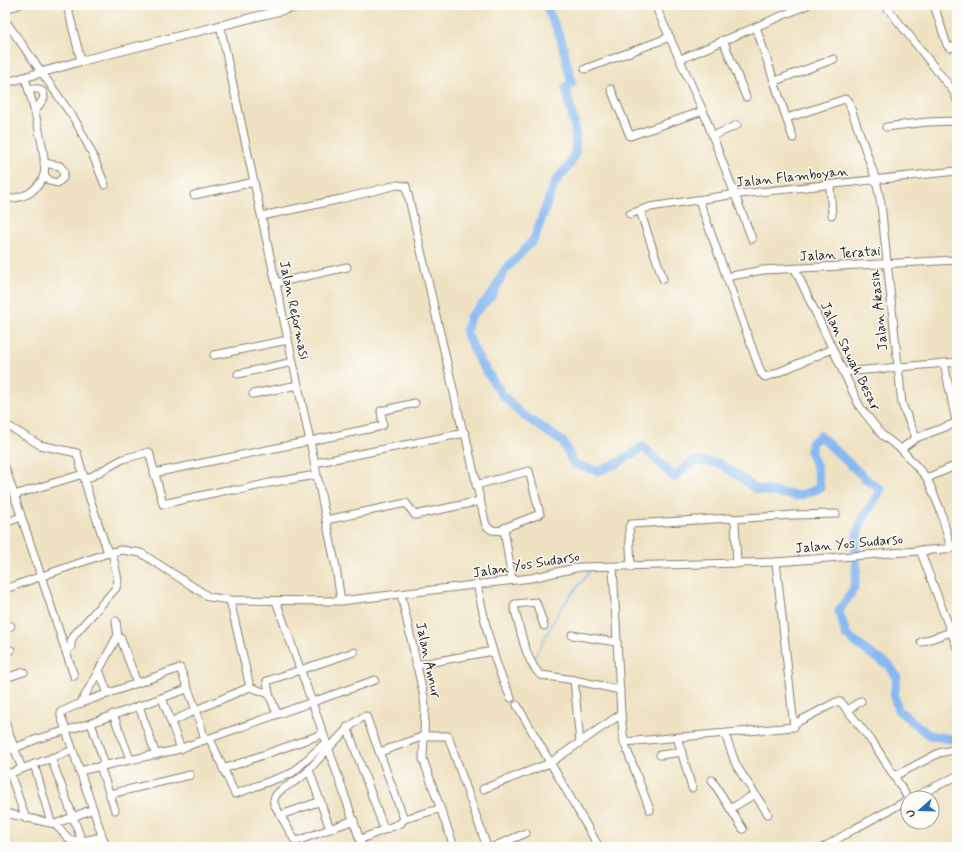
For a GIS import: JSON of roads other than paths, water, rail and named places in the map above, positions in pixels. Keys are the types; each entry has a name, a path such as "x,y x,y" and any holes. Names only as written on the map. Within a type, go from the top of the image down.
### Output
{"main road":[{"path":"5,83 81,61 302,5"}],"street":[{"path":"5,9 19,5"},
{"path":"67,5 81,61"},
{"path":"655,5 703,110 752,238"},
{"path":"681,59 807,5"},
{"path":"885,5 954,92 957,100"},
{"path":"934,5 947,45 950,48 957,45"},
{"path":"5,20 75,120 92,153 105,185"},
{"name":"Jalan Reformasi","path":"220,25 310,441 336,568 341,601"},
{"path":"756,26 793,138"},
{"path":"586,69 670,37"},
{"path":"723,40 746,96"},
{"path":"775,81 834,59"},
{"path":"5,200 30,193 38,185 44,174 44,163 35,111 25,78"},
{"path":"29,89 38,89 43,92 44,98 35,111"},
{"path":"611,90 630,136 703,110"},
{"name":"Jalan Akasia","path":"787,118 845,99 848,100 876,180 881,204 902,404 916,438"},
{"path":"886,127 927,122 957,121"},
{"path":"713,136 737,125"},
{"path":"44,163 60,166 64,171 63,178 57,183 50,181 44,174"},
{"name":"Jalan Flamboyan","path":"630,214 650,207 699,200 957,171"},
{"path":"194,195 254,182"},
{"path":"262,216 397,185 406,186 462,432 466,435 486,526 492,530 504,531"},
{"path":"830,186 832,215"},
{"path":"699,200 761,373 765,377 832,349"},
{"path":"640,211 663,279"},
{"name":"Jalan Teratai","path":"726,277 763,270 957,260"},
{"path":"276,283 347,267"},
{"name":"Jalan Sawah Besar","path":"795,269 852,393 867,418 882,435 901,449 927,478 954,548"},
{"path":"214,355 288,340"},
{"path":"238,374 293,362"},
{"path":"843,372 897,366 957,362"},
{"path":"901,449 916,438 957,424 944,363"},
{"path":"253,394 298,385"},
{"path":"154,473 382,426 381,412 415,403"},
{"path":"5,424 40,445 77,453 118,580 116,588 75,634 68,648"},
{"path":"314,463 421,442 462,432"},
{"path":"14,495 84,477 123,459 149,452 163,504 227,490 240,490 269,483 316,475"},
{"path":"927,478 957,465"},
{"path":"5,467 41,577 68,648 74,676"},
{"path":"476,485 529,471 540,514 506,526 504,531 512,580"},
{"path":"326,520 406,503 415,515 480,501"},
{"path":"631,567 629,527 631,524 836,514"},
{"path":"5,523 21,517"},
{"path":"734,519 737,564"},
{"name":"Jalan Yos Sudarso","path":"5,589 110,552 136,551 198,592 209,597 230,600 341,601 531,578 580,567 737,564 837,558 954,548"},
{"path":"920,550 957,647"},
{"path":"776,562 794,724"},
{"path":"613,567 616,642 624,742 650,810"},
{"path":"477,584 493,650 503,682 511,698"},
{"name":"Jalan Annur","path":"401,594 416,665 422,683 425,709 423,756 439,809 454,847"},
{"path":"230,600 250,687"},
{"path":"276,601 354,820 362,847"},
{"path":"544,626 536,602 515,604 514,606 528,654 537,672 541,675 574,680 620,690"},
{"path":"116,621 118,637 121,639 137,683"},
{"path":"921,642 951,632"},
{"path":"572,635 616,642"},
{"path":"81,703 118,637"},
{"path":"416,665 493,650"},
{"path":"277,714 269,694 267,681 354,652"},
{"path":"106,847 65,731 61,712 81,703 180,668 208,739 235,794 292,773 326,742"},
{"path":"99,670 108,694"},
{"path":"5,678 24,672"},
{"path":"79,771 181,749 375,680"},
{"path":"574,680 580,743"},
{"path":"171,722 250,687 269,694"},
{"path":"5,752 187,689"},
{"path":"162,698 181,749"},
{"path":"848,710 861,701"},
{"path":"624,742 793,728 794,724 836,702 841,702 874,744 903,790"},
{"path":"517,705 599,847"},
{"path":"139,706 156,755"},
{"path":"113,714 130,759"},
{"path":"483,789 550,763 621,714"},
{"path":"354,820 295,840 274,804 276,795 304,776 347,728 366,716 404,819"},
{"path":"5,722 22,769"},
{"path":"91,723 115,810"},
{"path":"347,728 384,829"},
{"path":"223,769 323,734"},
{"path":"725,734 736,765 768,814"},
{"path":"380,752 424,736 444,735 449,737 487,847"},
{"path":"677,737 692,788"},
{"path":"895,776 939,753 957,749"},
{"path":"26,819 8,774 72,751"},
{"path":"660,755 682,752"},
{"path":"51,758 82,841"},
{"path":"34,764 53,823 70,840 82,841 102,837"},
{"path":"309,770 330,829"},
{"path":"110,794 190,775"},
{"path":"928,790 957,776"},
{"path":"712,780 742,828"},
{"path":"730,809 755,794"},
{"path":"281,815 321,801"},
{"path":"824,847 833,845 900,804"},
{"path":"5,813 26,819 53,823 92,809"},
{"path":"358,837 361,839 401,823 404,819 439,809"},
{"path":"493,847 526,833"}],"waterway":[{"path":"546,5 561,39 572,84 566,87 576,133 575,152 570,164 555,182 534,239 505,270 491,296 470,317 466,332 478,358 501,393 520,413 563,442 574,464 598,471 618,463 643,447 674,477 694,461 718,463 756,489 798,496 820,488 817,468 811,453 811,443 820,436 868,481 881,489 865,515 856,539 856,580 851,593 839,611 846,635 872,655 889,665 897,677 894,695 898,710 929,735 951,739 957,737"},
{"path":"534,658 561,608 590,571"}]}
